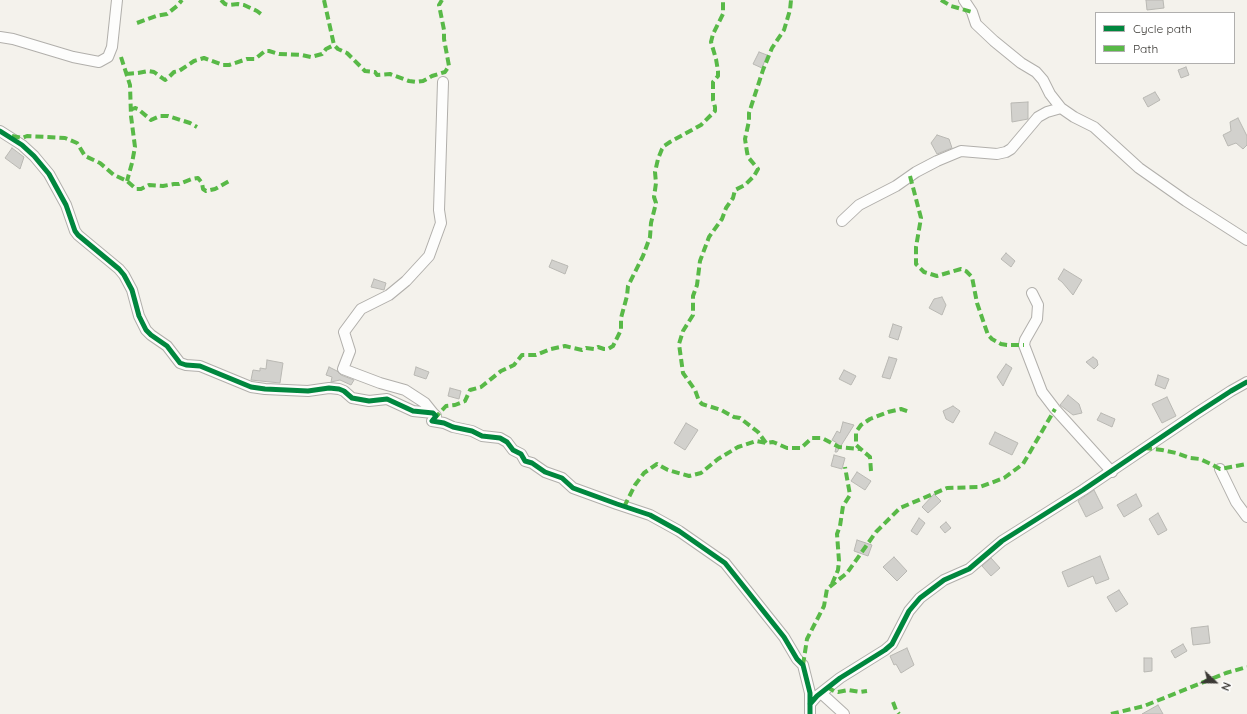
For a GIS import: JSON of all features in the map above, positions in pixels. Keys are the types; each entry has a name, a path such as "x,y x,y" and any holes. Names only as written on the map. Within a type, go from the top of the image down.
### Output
{"street":[{"path":"0,37 14,38 73,56 99,62 108,57 112,47 117,0"},
{"path":"964,0 972,12 976,24 1021,63 1036,72 1061,108 1074,117 1094,127 1139,168 1186,201 1247,240"},
{"path":"443,82 439,210 441,223 429,256 406,282 388,295 361,309 344,332 350,351 343,369 380,383 405,390 425,403 436,416 432,421 472,431 482,436 496,437 507,442 513,450 523,455 525,461 532,463 545,472 562,478 573,488 650,515 679,531 726,563 784,637 797,659 803,665 810,693 810,709"},
{"path":"842,221 859,205 896,186 916,172 937,161 961,151 997,154 1006,152 1011,149 1038,117 1047,112 1061,108"},
{"path":"0,131 34,156 49,174 66,205 78,235 119,269 124,275 132,290 139,316 146,330 151,336 167,346 180,363 200,366 251,387 308,391 329,388 339,389 344,391 352,398 369,401 387,399 413,411 433,413"},
{"path":"1032,293 1038,305 1037,319 1025,340 1024,345 1042,392 1055,409 1112,472"},
{"path":"810,709 820,693 892,644 909,611 920,598 944,580 969,569 1002,541 1112,472 1144,448 1196,413 1247,382"},
{"path":"1220,469 1236,502 1247,517"},
{"path":"820,693 844,714"}],"building":[{"path":"1146,0 1163,0 1164,8 1147,10"},
{"path":"759,52 767,55 762,68 753,64"},
{"path":"1186,67 1189,75 1181,78 1178,70"},
{"path":"1155,92 1160,100 1148,107 1143,98"},
{"path":"1028,102 1028,119 1012,122 1011,103"},
{"path":"1238,118 1247,136 1247,145 1243,149 1236,143 1228,146 1223,135 1231,131 1230,122"},
{"path":"937,135 949,139 952,148 937,154 931,143"},
{"path":"12,148 24,157 20,169 5,158"},
{"path":"1006,253 1015,261 1011,267 1001,259"},
{"path":"552,260 568,266 565,274 549,267"},
{"path":"1064,269 1082,280 1073,295 1058,279"},
{"path":"374,279 386,283 384,290 371,287"},
{"path":"942,297 946,305 942,315 929,308 934,299"},
{"path":"893,324 902,327 898,340 889,337"},
{"path":"889,357 897,359 890,379 882,377"},
{"path":"1093,357 1097,360 1098,365 1094,369 1086,362"},
{"path":"267,360 283,363 280,383 251,380 253,370 260,371 260,368 266,369"},
{"path":"1006,364 1012,368 1003,386 997,377"},
{"path":"329,367 341,375 354,380 351,385 340,380 331,382 332,377 326,375"},
{"path":"416,367 429,372 426,379 414,375"},
{"path":"844,370 856,376 851,385 839,379"},
{"path":"1158,375 1169,379 1165,389 1155,385"},
{"path":"450,388 461,391 459,399 448,396"},
{"path":"1068,395 1079,404 1082,413 1073,415 1060,405"},
{"path":"1167,397 1176,416 1162,423 1152,404"},
{"path":"953,406 960,411 953,423 946,419 943,411"},
{"path":"1101,413 1115,419 1112,427 1097,420"},
{"path":"843,422 854,425 837,452 835,452 837,443 832,440 837,431 840,433"},
{"path":"686,423 698,430 685,450 674,443"},
{"path":"995,432 1018,443 1012,455 989,444"},
{"path":"834,455 845,458 842,469 831,466"},
{"path":"857,472 871,481 865,490 851,481"},
{"path":"1094,490 1103,508 1086,517 1078,501"},
{"path":"934,494 941,501 928,513 922,507"},
{"path":"1136,494 1142,506 1124,517 1117,505"},
{"path":"1158,513 1167,530 1158,535 1149,519"},
{"path":"919,518 925,523 917,535 911,531"},
{"path":"946,522 951,528 945,533 940,527"},
{"path":"857,540 872,545 868,556 854,551"},
{"path":"1100,556 1109,579 1096,584 1093,576 1068,587 1062,572"},
{"path":"894,557 907,571 897,581 883,567"},
{"path":"991,558 1000,568 991,576 982,566"},
{"path":"1119,590 1128,604 1116,612 1107,597"},
{"path":"1208,626 1210,643 1193,645 1191,628"},
{"path":"1183,644 1187,651 1175,658 1171,651"},
{"path":"907,648 914,665 901,673 896,664 894,665 890,656"},
{"path":"1144,658 1152,658 1152,671 1144,672"},
{"path":"1158,705 1163,714 1142,714"}],"marked path":[{"path":"137,23 156,16 167,14 182,0"},
{"path":"221,0 225,4 229,5 244,5 261,14"},
{"path":"324,0 334,45 338,49 347,53 365,71 375,72 377,75 390,74 416,82 423,81 432,76 445,72 449,66 439,5 442,0"},
{"path":"434,419 446,406 455,405 465,401 470,390 481,387 501,371 514,365 522,355 536,355 551,349 565,346 582,350 586,348 594,349 598,347 608,349 613,346 621,330 621,318 628,286 643,256 650,237 651,223 656,203 654,197 656,183 655,172 662,149 670,142 701,125 715,111 713,100 713,82 718,76 718,71 711,42 713,34 723,14 723,0"},
{"path":"766,443 758,432 740,418 702,404 699,401 695,390 683,373 679,344 683,331 693,315 693,296 697,285 700,261 709,237 722,219 726,208 733,198 735,190 745,185 754,176 758,169 748,157 747,152 745,139 749,121 749,113 772,48 784,30 790,10 791,0"},
{"path":"941,0 951,6 972,12"},
{"path":"126,74 148,71 154,72 165,80 174,72 179,71 194,61 204,58 223,65 229,65 247,59 255,59 265,51 311,57 322,54 326,49 334,45"},
{"path":"121,57 130,85 131,116 135,147 127,181"},
{"path":"130,110 135,108 138,109 151,120 160,116 168,116 190,123 197,127"},
{"path":"12,136 22,138 27,136 65,138 77,143 85,156 100,163 114,175 127,181 136,189 141,189 149,185 163,186 179,184 198,178 202,183 203,189 206,191 215,189 231,180"},
{"path":"910,176 921,218 916,247 916,264 924,272 937,276 961,269 966,271 972,277 977,303 988,335 1001,344 1024,345"},
{"path":"871,471 870,457 856,445 856,432 861,425 870,419 888,412 901,409 910,412"},
{"path":"803,665 807,639 824,606 827,589 847,573 876,532 900,508 947,488 980,487 1004,478 1023,464 1055,409"},
{"path":"624,507 635,485 644,473 657,464 668,470 689,476 701,473 718,459 738,447 756,441 766,443 773,442 787,448 801,448 812,438 822,438 839,447 860,449"},
{"path":"1144,448 1162,450 1190,458 1200,459 1220,469 1247,464"},
{"path":"832,584 838,570 839,561 837,534 840,526 843,506 850,495 845,467"},
{"path":"1111,714 1144,706 1226,673 1247,667"},
{"path":"827,687 838,692 848,690 860,692 867,691"},
{"path":"893,702 899,714"}],"cycle path":[{"path":"0,131 22,145 34,156 49,174 66,205 75,231 124,275 132,290 139,316 146,330 167,346 180,363 200,366 251,387 308,391 329,388 339,389 344,391 352,398 369,401 387,399 413,411 433,413 436,416 432,421 472,431 482,436 500,438 507,442 513,450 521,454 525,461 532,463 545,472 562,478 573,488 650,515 679,531 725,563 784,637 797,659 803,665 810,693 810,714"},
{"path":"810,704 817,696 840,678 892,644 909,611 920,598 944,580 969,569 1002,541 1083,490 1197,413 1247,382"}]}
